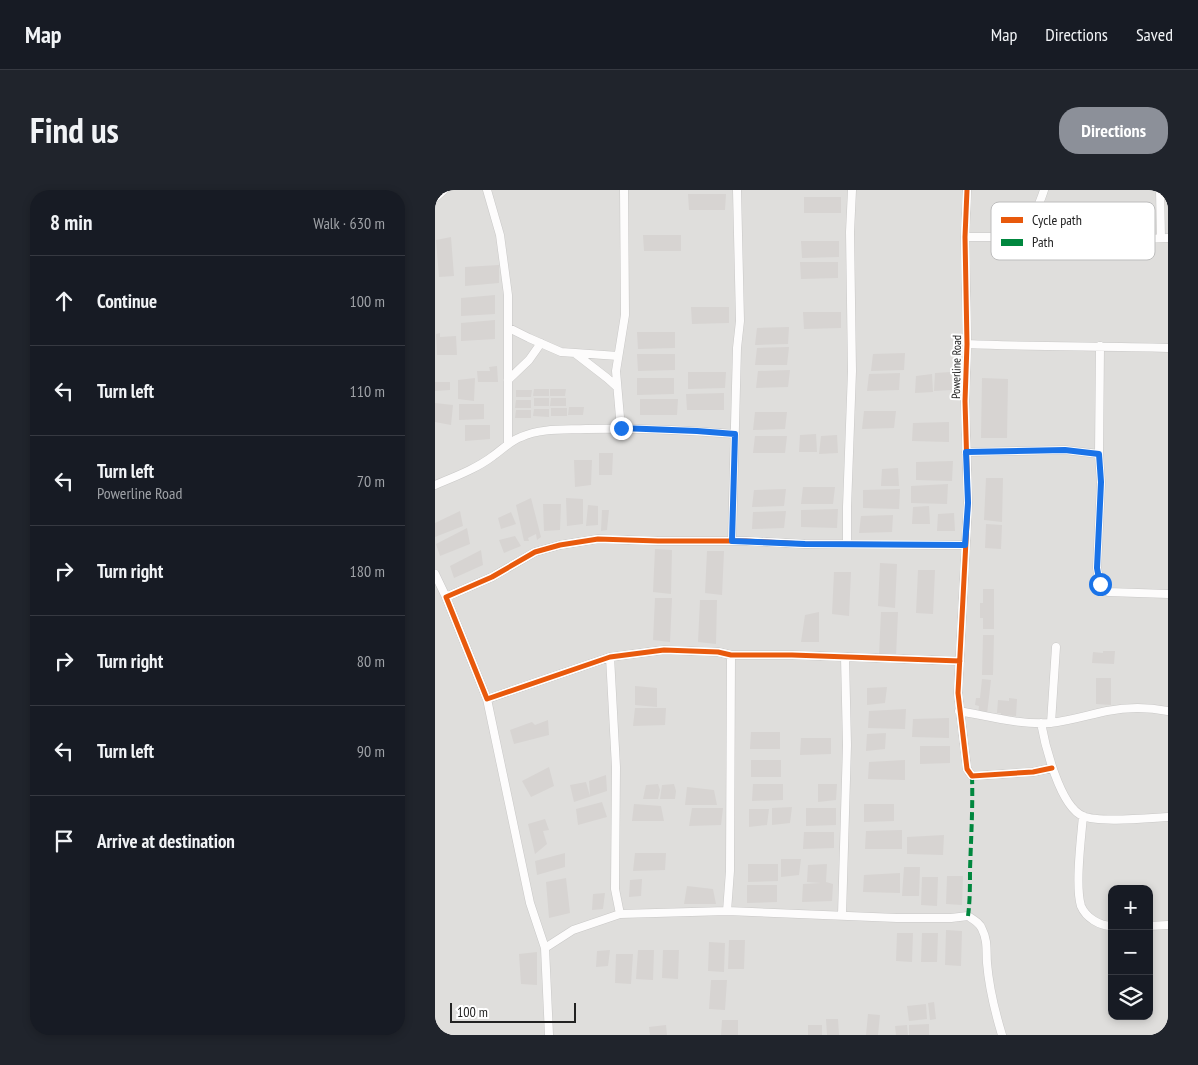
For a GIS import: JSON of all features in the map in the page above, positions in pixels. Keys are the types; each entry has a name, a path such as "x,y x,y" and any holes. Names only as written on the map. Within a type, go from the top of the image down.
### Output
{"street":[{"path":"435,198 444,190"},
{"path":"487,190 500,235 508,295 508,443"},
{"path":"621,428 616,371 625,315 624,190"},
{"path":"732,541 740,320 737,190"},
{"path":"847,544 852,371 850,232 852,190"},
{"name":"Powerline Road","path":"967,190 965,237 967,344 965,401 968,503 958,693 967,770 972,776 1033,772 1052,768"},
{"path":"1160,190 1165,238"},
{"path":"965,237 991,237"},
{"path":"509,328 561,352 618,356"},
{"path":"508,380 529,360 541,343"},
{"path":"967,344 1168,348"},
{"path":"1100,346 1099,454 1101,482 1097,568 1100,584 1108,592 1168,594"},
{"path":"575,353 617,387"},
{"path":"435,485 451,479 492,457 508,443 540,431 621,428 735,434"},
{"path":"966,452 1065,450 1099,454"},
{"path":"446,597 492,577 535,552 560,545 598,539 805,544 965,545"},
{"path":"435,574 487,699 530,903 545,948 549,1035"},
{"path":"1051,723 1055,647"},
{"path":"487,699 572,672 609,657 664,650 718,652 731,655 960,661"},
{"path":"727,911 731,655"},
{"path":"609,657 616,767 615,890 620,914"},
{"path":"841,915 847,745 845,657"},
{"path":"959,711 1012,720 1051,723 1127,709 1149,707 1168,711"},
{"path":"1041,723 1052,768 1073,808 1083,816 1107,819 1168,817"},
{"path":"1083,816 1078,893 1082,908 1094,922 1108,926"},
{"path":"545,948 573,930 620,914 727,911 922,918 968,916 982,927 988,947 987,962 1001,1035"},
{"path":"1153,926 1168,925"}],"shaded area":[{"path":"435,190 1168,190 1168,1035 435,1035"}],"building":[{"path":"688,194 726,194 725,210 689,210"},
{"path":"804,197 841,197 841,213 804,213"},
{"path":"643,235 681,235 681,251 644,251"},
{"path":"451,237 454,276 439,277 436,240"},
{"path":"801,241 839,241 839,257 802,258"},
{"path":"800,262 838,262 838,278 801,279"},
{"path":"499,265 499,283 465,286 465,267"},
{"path":"495,295 495,314 461,316 461,298"},
{"path":"691,307 729,307 729,323 692,324"},
{"path":"803,312 841,312 841,328 804,329"},
{"path":"495,320 495,339 461,341 461,323"},
{"path":"789,327 788,344 755,345 757,328"},
{"path":"637,332 675,332 675,348 638,349"},
{"path":"440,333 440,337 456,336 457,355 437,355 436,334"},
{"path":"789,347 787,365 755,365 757,348"},
{"path":"905,353 904,370 871,371 873,354"},
{"path":"637,354 675,354 675,370 638,371"},
{"path":"497,366 498,382 478,382 477,371 490,371 489,367"},
{"path":"790,370 788,387 756,388 758,371"},
{"path":"688,372 726,372 725,388 688,389"},
{"path":"951,372 952,390 934,391 935,373"},
{"path":"900,373 899,390 867,391 869,374"},
{"path":"932,374 933,392 915,393 916,376"},
{"path":"475,378 474,401 458,399 458,380"},
{"path":"637,378 674,378 674,394 637,395"},
{"path":"982,378 1008,379 1007,438 981,438"},
{"path":"435,382 450,382 450,390 435,391"},
{"path":"534,389 549,389 549,396 533,396"},
{"path":"550,389 566,389 565,396 550,396"},
{"path":"516,390 532,390 531,397 516,397"},
{"path":"724,393 724,410 687,410 686,394"},
{"path":"534,398 549,398 549,406 534,406"},
{"path":"551,398 566,398 566,406 550,406"},
{"path":"640,399 678,399 677,415 640,415"},
{"path":"516,400 531,400 531,408 515,408"},
{"path":"435,403 453,405 451,425 435,422"},
{"path":"459,404 484,404 484,419 459,420"},
{"path":"569,407 584,407 583,415 568,415"},
{"path":"551,408 567,408 567,416 551,416"},
{"path":"534,409 549,409 549,417 533,416"},
{"path":"516,410 531,410 531,418 515,418"},
{"path":"864,411 896,411 894,428 862,429"},
{"path":"755,412 787,412 785,429 753,430"},
{"path":"949,422 949,442 912,441 913,423"},
{"path":"465,425 490,425 490,439 465,441"},
{"path":"816,434 817,452 799,452 800,435"},
{"path":"837,435 838,453 819,454 821,436"},
{"path":"755,436 787,436 785,453 753,453"},
{"path":"599,453 613,453 612,475 599,475"},
{"path":"574,460 592,460 591,485 575,487"},
{"path":"953,461 952,481 916,480 916,462"},
{"path":"898,468 899,486 881,486 882,469"},
{"path":"986,478 1003,478 1002,522 984,520"},
{"path":"948,484 947,504 911,503 911,486"},
{"path":"803,487 835,487 833,504 801,504"},
{"path":"786,489 784,506 752,507 754,490"},
{"path":"900,489 899,509 863,508 863,490"},
{"path":"531,498 541,537 537,540 536,534 528,538 529,541 524,541 516,505"},
{"path":"566,498 583,499 583,524 567,526"},
{"path":"543,504 561,504 560,530 544,531"},
{"path":"588,505 598,506 598,525 586,526"},
{"path":"929,506 930,524 912,524 913,507"},
{"path":"838,509 837,528 801,527 801,510"},
{"path":"602,510 609,510 607,530 601,531"},
{"path":"460,511 463,526 435,537 435,523"},
{"path":"786,511 784,528 752,529 753,512"},
{"path":"511,512 516,524 501,529 498,518"},
{"path":"954,513 955,531 937,531 938,514"},
{"path":"893,515 892,532 859,533 861,516"},
{"path":"986,524 1002,525 1001,549 985,548"},
{"path":"467,528 470,544 440,556 436,544"},
{"path":"515,536 521,546 504,553 499,540"},
{"path":"655,549 672,550 671,594 653,592"},
{"path":"481,550 483,565 454,578 450,566"},
{"path":"707,551 724,551 722,595 705,593"},
{"path":"880,563 897,564 895,608 878,606"},
{"path":"918,570 935,570 933,614 916,613"},
{"path":"834,572 851,572 849,616 832,614"},
{"path":"983,589 994,589 994,629 983,629 983,618 980,618 980,603 983,603"},
{"path":"655,598 672,598 670,642 653,640"},
{"path":"700,600 717,600 716,644 698,642"},
{"path":"819,612 819,642 801,642 805,615"},
{"path":"881,612 898,612 896,656 879,655"},
{"path":"983,635 994,635 993,675 982,675"},
{"path":"1103,651 1115,651 1114,664 1092,663 1093,652 1103,653"},
{"path":"1096,678 1111,678 1111,705 1096,704"},
{"path":"982,679 991,680 987,714 978,713 979,706 975,705 976,698 980,698"},
{"path":"635,686 657,688 657,707 635,705"},
{"path":"887,687 885,703 867,705 867,688"},
{"path":"1009,698 1017,699 1016,716 997,713 998,700 1009,701"},
{"path":"635,708 666,708 665,725 633,726"},
{"path":"906,709 905,729 868,728 869,711"},
{"path":"949,718 949,738 912,737 913,719"},
{"path":"548,720 549,735 514,744 510,730 532,722 535,725"},
{"path":"751,732 780,732 780,749 750,749"},
{"path":"886,733 885,749 866,751 867,734"},
{"path":"801,738 831,738 831,754 800,755"},
{"path":"920,746 950,746 950,763 920,764"},
{"path":"751,760 781,760 781,777 751,777"},
{"path":"905,760 905,780 868,779 869,762"},
{"path":"549,767 554,786 531,797 522,781"},
{"path":"606,775 607,791 574,802 570,785 586,782 590,796 589,781"},
{"path":"658,784 660,790 658,799 643,799 646,785"},
{"path":"674,784 676,791 675,799 660,799 662,785"},
{"path":"753,784 783,784 783,800 752,801"},
{"path":"818,784 837,784 836,800 818,802"},
{"path":"687,787 714,790 717,805 685,805"},
{"path":"602,802 607,817 578,825 576,809"},
{"path":"634,804 661,806 664,821 632,821"},
{"path":"864,804 894,804 894,821 864,822"},
{"path":"792,807 790,823 772,825 772,808"},
{"path":"692,808 723,808 721,825 689,826"},
{"path":"806,808 836,808 836,825 806,826"},
{"path":"749,809 769,809 767,825 749,827"},
{"path":"545,819 549,830 543,831 547,844 535,854 528,824"},
{"path":"902,830 902,849 865,849 866,831"},
{"path":"804,832 834,832 834,848 803,849"},
{"path":"944,835 943,855 907,854 907,837"},
{"path":"565,853 565,867 537,875 535,861"},
{"path":"635,853 666,853 665,870 633,871"},
{"path":"781,859 801,859 799,875 781,877"},
{"path":"748,864 778,864 778,881 748,882"},
{"path":"827,864 826,882 833,884 832,901 802,902 803,884 821,883 807,882 808,865"},
{"path":"904,867 920,867 919,896 902,896"},
{"path":"900,873 900,893 863,892 864,875"},
{"path":"947,876 963,876 962,905 946,904"},
{"path":"922,877 938,877 937,906 921,905"},
{"path":"566,878 570,913 549,918 546,882"},
{"path":"642,879 641,896 629,897 630,880"},
{"path":"747,885 777,885 777,902 747,903"},
{"path":"687,886 713,889 716,904 684,904"},
{"path":"605,893 603,909 592,910 593,894"},
{"path":"946,930 962,931 961,966 945,965"},
{"path":"897,933 913,933 912,962 896,961"},
{"path":"922,933 938,933 937,962 921,962"},
{"path":"729,940 745,940 744,969 728,969"},
{"path":"709,942 725,943 724,972 708,971"},
{"path":"610,950 608,966 596,967 597,951"},
{"path":"638,950 654,950 653,980 636,979"},
{"path":"663,950 679,950 678,979 662,978"},
{"path":"537,952 537,985 521,984 519,954"},
{"path":"616,954 633,954 631,984 615,983"},
{"path":"711,980 727,980 725,1010 709,1009"},
{"path":"934,1002 936,1019 930,1020 928,1003"},
{"path":"926,1004 927,1019 909,1021 907,1006"},
{"path":"868,1014 880,1015 878,1035 866,1035"},
{"path":"826,1019 838,1019 839,1035 827,1035"},
{"path":"722,1020 738,1020 738,1035 721,1035"},
{"path":"929,1024 929,1035 909,1035 909,1025"},
{"path":"666,1025 667,1035 650,1035 649,1027"},
{"path":"808,1025 822,1025 822,1035 808,1035"},
{"path":"907,1025 908,1035 896,1035 895,1026"}],"marked path":[{"path":"968,916 972,776"}],"cycle path":[{"path":"967,190 965,237 967,344 965,401 968,503 958,693 967,769 972,776 1033,772 1052,768"},
{"path":"960,661 792,655 731,655 718,652 664,650 610,657 487,699 446,597 492,577 535,552 560,545 598,539 746,541 805,544 965,545"}],"route":[{"path":"621,428 735,434 732,541 767,543 965,545 968,503 966,452 1065,450 1099,454 1101,482 1097,568 1100,584"}]}
